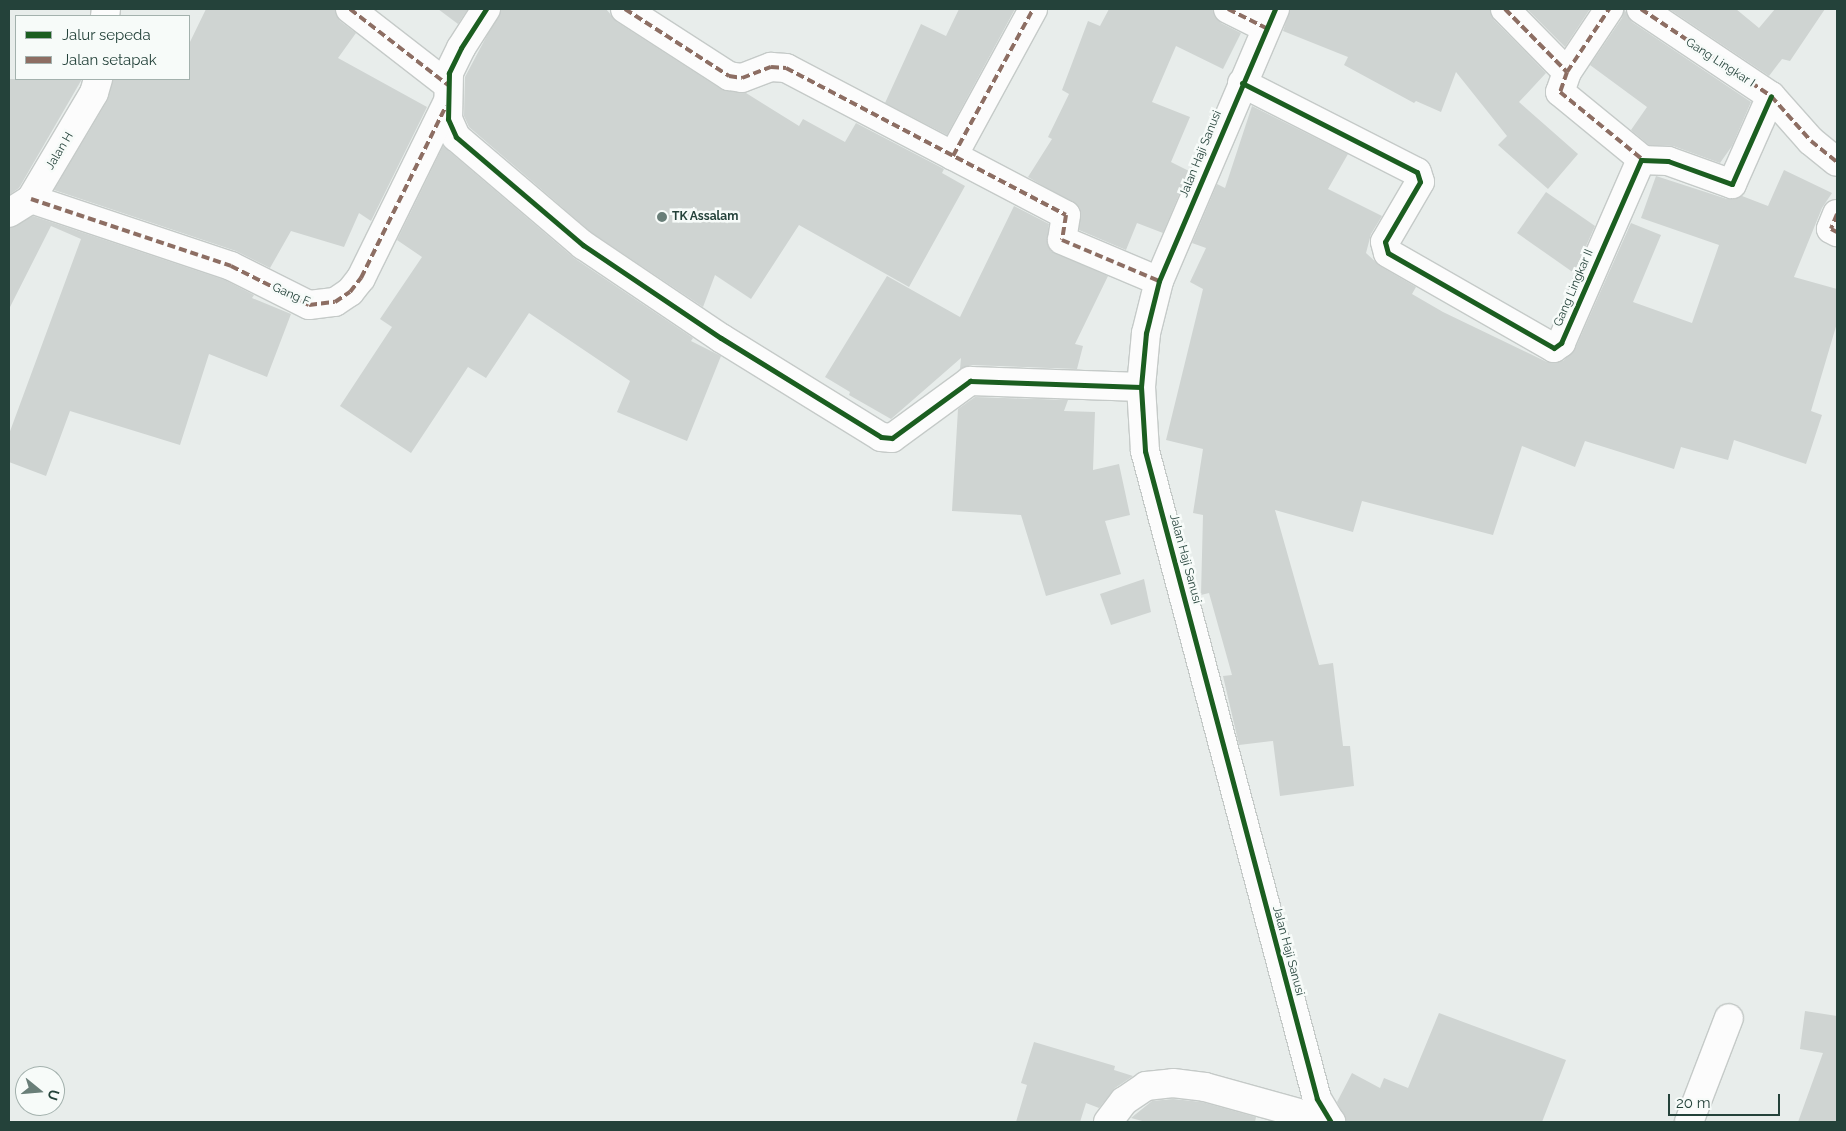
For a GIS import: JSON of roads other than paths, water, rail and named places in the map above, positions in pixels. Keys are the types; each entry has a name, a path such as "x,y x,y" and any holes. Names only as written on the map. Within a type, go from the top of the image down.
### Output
{"street":[{"path":"350,9 448,94"},
{"path":"486,9 454,61 448,94 448,119 456,137 583,246 721,338 881,437 892,438 970,382 1141,387"},
{"path":"625,9 729,76 742,78 771,66 786,68 1066,214 1062,240 1159,281"},
{"path":"953,156 1033,9"},
{"path":"1228,9 1271,18"},
{"path":"1505,9 1567,72"},
{"path":"1609,9 1567,72 1560,92 1642,159 1668,161 1732,184 1771,96"},
{"name":"Gang Lingkar I","path":"1641,9 1771,96 1810,141 1837,162"},
{"name":"Jalan Haji Sanusi","path":"1271,18 1159,281 1146,333 1141,387 1145,450 1317,1099 1331,1122"},
{"name":"Jalan H","path":"20,206 94,93 98,80"},
{"name":"Gang Lingkar II","path":"1242,83 1417,172 1420,182 1385,242 1388,253 1554,348 1561,343 1642,159"},
{"name":"Gang F","path":"20,206 231,266 309,305 334,302 350,292 361,278 448,94"},
{"path":"1837,214 1831,229 1837,232"},
{"path":"1689,1122 1729,1018"},
{"path":"1108,1122 1124,1101 1146,1086 1173,1083 1205,1087 1331,1122"}],"place":[{"name":"TK Assalam","path":"662,217"}]}
